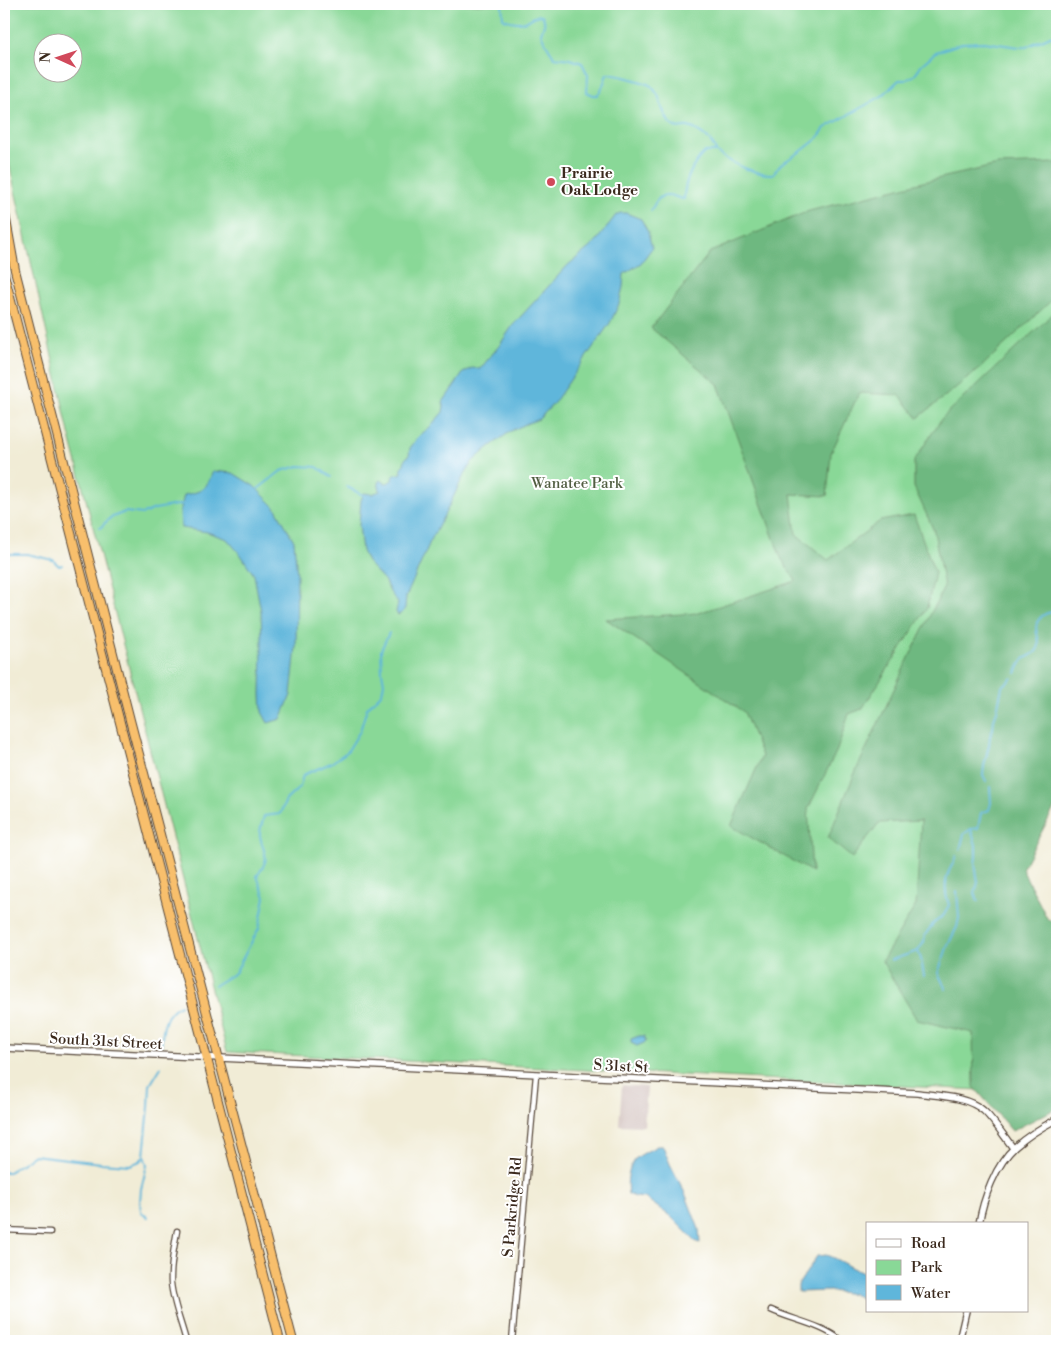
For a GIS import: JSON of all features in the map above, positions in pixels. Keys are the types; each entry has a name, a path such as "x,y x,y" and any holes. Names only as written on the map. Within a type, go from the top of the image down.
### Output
{"highway":[{"path":"4,210 15,270 293,1341"},
{"path":"4,274 280,1341"}],"street":[{"name":"South 31st Street","path":"4,1048 207,1058"},
{"name":"S 31st St","path":"207,1058 917,1093 968,1101 983,1110 1014,1148"},
{"name":"S Parkridge Rd","path":"512,1341 536,1075"},
{"path":"979,1222 988,1191 999,1168 1014,1148 1034,1133 1057,1120"},
{"path":"4,1230 50,1232"},
{"path":"177,1231 171,1269 171,1282 186,1341"},
{"path":"771,1310 788,1318 819,1327 842,1341"},
{"path":"959,1341 966,1312"}],"shaded area":[{"path":"622,1085 647,1087 644,1126 619,1125"}],"green space":[{"name":"Wanatee Park","path":"4,4 1057,4 1057,743 1002,740 980,1090 227,1052 69,433 4,141"},
{"path":"1057,163 1057,295 979,369 918,418 899,395 859,393 831,453 827,496 791,494 796,534 828,560 880,521 914,515 935,573 927,608 862,709 849,714 837,750 808,809 812,872 731,826 762,756 744,712 606,619 698,613 796,581 781,558 718,384 651,328 710,252 809,211 998,165"},
{"path":"1057,310 1057,803 1022,869 1048,920 1057,921 1057,1108 1012,1131 974,1087 973,1033 917,1020 882,961 916,905 921,821 879,823 852,858 828,838 854,775 944,587 934,531 914,487 914,461 942,418"}],"water":[{"path":"626,213 641,219 648,232 652,248 641,263 624,274 619,304 610,323 554,403 539,419 511,431 472,462 430,542 406,597 405,608 398,615 396,612 398,603 384,580 367,562 362,551 359,525 361,500 364,493 372,494 380,491 378,482 380,480 387,483 395,475 402,473 401,467 409,455 410,448 443,412 443,402 464,372 472,368 480,369 513,325 568,265 594,244 616,215"},
{"path":"213,471 233,473 254,486 275,507 294,541 297,575 296,647 291,695 281,719 268,723 262,712 261,611 254,575 241,555 227,539 207,532 181,528 180,512 184,495 203,488"},
{"path":"644,1036 646,1042 637,1046 631,1043 631,1039"},
{"path":"657,1146 663,1146 685,1193 699,1229 700,1243 696,1242 670,1216 645,1198 628,1194 628,1175 633,1162 640,1155"},
{"path":"826,1255 866,1274 866,1301 854,1294 830,1291 798,1292 798,1285 817,1256"}],"waterway":[{"path":"502,4 503,18 515,22 524,22 542,15 544,23 541,33 547,46 556,57 568,58 582,63 588,75 587,92 597,95 601,91 607,74 630,78 648,84 658,95 666,116 673,126 677,128 688,127 696,130 705,136 716,152 722,156 743,168 766,174 773,174 781,164 817,139 825,128 882,96 899,80 906,80 915,75 921,65 936,52 962,43 984,42 1026,47 1057,33"},
{"path":"651,211 655,203 662,196 670,195 684,199 687,180 697,162 705,152 715,152"},
{"path":"258,489 281,471 299,466 317,467 331,477"},
{"path":"347,487 365,496"},
{"path":"100,528 110,518 125,512 143,514 155,509 183,504"},
{"path":"4,554 27,554 53,560 59,566 62,565"},
{"path":"1057,594 1055,601 1057,602"},
{"path":"1016,673 1020,664 1034,653 1039,646 1036,630 1038,621 1044,615 1055,612 1057,609"},
{"path":"215,985 235,973 259,928 265,897 257,876 266,860 260,834 264,816 280,814 286,800 300,787 303,775 331,763 347,752 360,731 367,708 382,693 384,683 381,650 389,633"},
{"path":"986,781 983,775 984,766 1002,687 1012,678"},
{"path":"960,850 964,834 971,829 978,828 981,813 989,810 991,803 990,787"},
{"path":"971,830 976,845 975,864 978,882 975,893 978,901"},
{"path":"891,960 918,951 924,942 925,935 933,924 944,915 949,905 946,879 956,856"},
{"path":"946,989 938,973 957,927 959,918 957,892"},
{"path":"918,951 924,976"},
{"path":"161,1048 164,1024 170,1013 180,1005"},
{"path":"148,1217 141,1211 140,1202 147,1165 144,1156 150,1085 161,1067"},
{"path":"4,1172 9,1172 34,1155 130,1165 140,1161 143,1157"}],"place":[{"name":"Prairie Oak Lodge","path":"551,182"}]}
